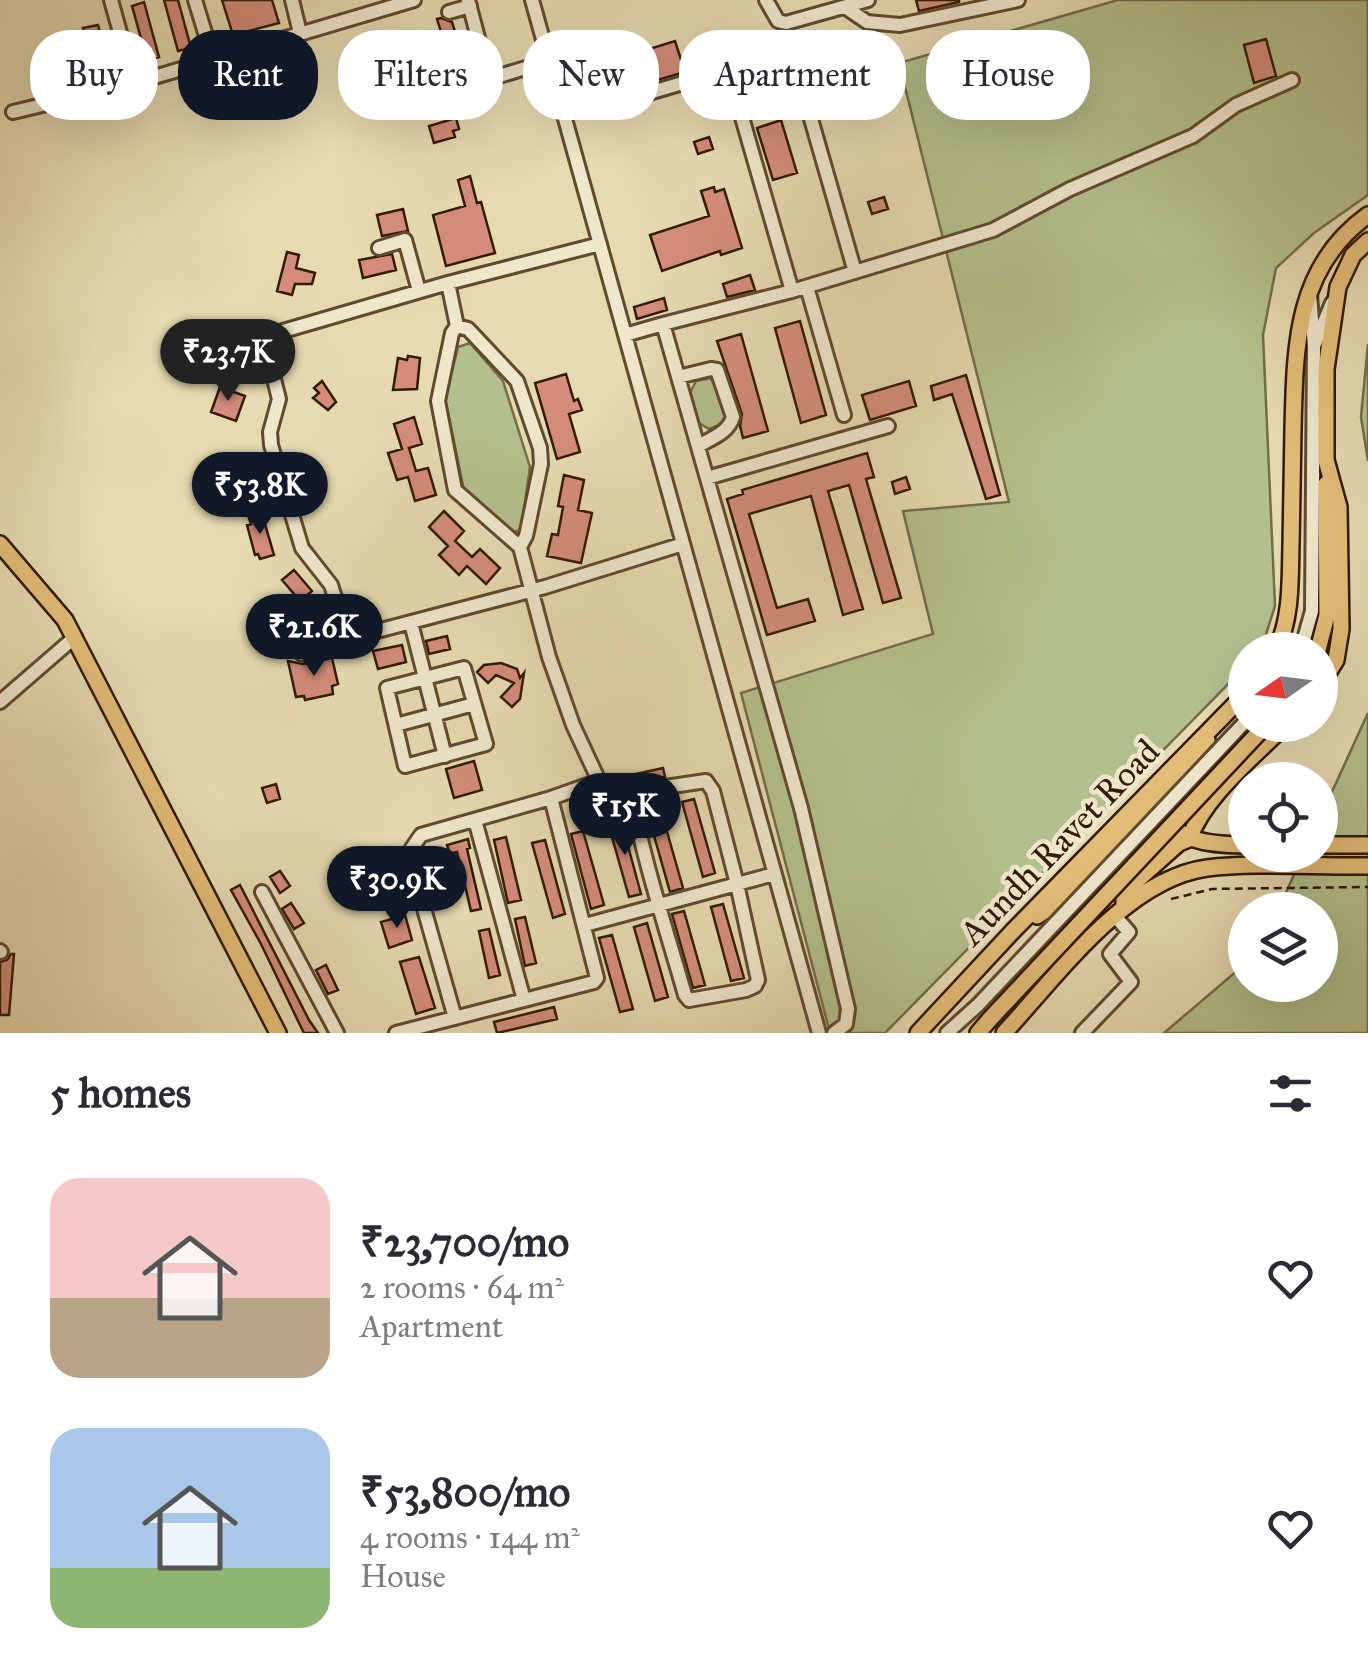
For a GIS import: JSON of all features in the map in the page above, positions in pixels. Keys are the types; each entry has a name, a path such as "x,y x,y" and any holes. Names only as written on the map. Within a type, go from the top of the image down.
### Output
{"main road":[{"path":"1282,632 1287,614 1294,365 1310,288 1325,257 1345,232 1368,215"},
{"path":"1323,632 1327,615 1319,525 1326,460 1326,370 1338,287 1353,256 1368,241"},
{"path":"1326,460 1338,507 1338,648"},
{"path":"0,544 54,606 75,637 278,1033"},
{"name":"Aundh Ravet Road","path":"918,1033 1228,712"},
{"path":"1012,932 1062,900 1149,812 1196,764 1214,727"},
{"path":"978,1033 1250,742"},
{"path":"1189,840 1220,792 1269,742"},
{"path":"1149,812 1189,840 1228,844"},
{"path":"1119,911 1124,892 1180,843 1189,840"},
{"path":"1338,845 1368,845"},
{"path":"1004,1033 1119,911 1160,881 1208,868 1368,866"}],"street":[{"path":"112,0 120,30"},
{"path":"195,0 204,30"},
{"path":"292,0 299,30"},
{"path":"307,30 364,7 414,0"},
{"path":"532,0 540,30"},
{"path":"766,0 778,21 786,24 868,0"},
{"path":"844,7 867,22 900,25 1018,0"},
{"path":"449,12 469,3 476,30"},
{"path":"659,91 712,76 729,85 734,93 844,415"},
{"path":"625,336 993,230 1070,190 1193,136 1236,105 1292,80"},
{"path":"13,112 30,108"},
{"path":"565,120 819,1033"},
{"path":"811,120 854,272"},
{"path":"378,248 405,240 419,291"},
{"path":"350,636 331,585 302,548 295,531 270,432 278,399 264,340 272,332 600,244"},
{"path":"448,283 457,326 452,333 438,401 456,490 520,548 561,691 599,781"},
{"path":"1314,347 1338,287"},
{"path":"1306,632 1312,611 1319,525 1310,288"},
{"path":"663,324 801,808 848,1019 834,1033"},
{"path":"457,326 468,329 516,380 540,448 541,464 520,548"},
{"path":"678,377 717,370 733,417 729,428 698,446"},
{"path":"707,478 888,426"},
{"path":"302,654 342,646 350,636 532,590 683,544"},
{"path":"412,622 446,756"},
{"path":"0,702 75,637"},
{"path":"464,668 486,744 405,766 387,688 426,678 464,668"},
{"path":"396,724 474,704"},
{"path":"947,1033 1228,740"},
{"path":"455,1018 413,874 412,848 421,835 599,781 622,784 631,792 688,1000 700,1001 755,986 758,972 710,784 699,780 631,792"},
{"path":"396,1033 594,982 596,973 585,925 551,798"},
{"path":"475,820 524,1000"},
{"path":"585,925 774,874"},
{"path":"262,892 337,1033"},
{"path":"1082,1033 1131,982 1110,954 1129,932 1119,911"}],"path":[{"path":"1171,899 1193,891 1234,887 1368,887"}],"green space":[{"path":"1118,0 1368,0 1368,195 1314,233 1276,268 1263,335 1275,606 1267,632 1228,632 1228,684 885,1033 830,1033 741,693 933,634 903,511 1009,502 906,91 906,61 926,55 926,120 1090,120 1090,30 1014,30"},
{"path":"470,343 503,381 530,467 521,530 513,532 464,490 445,399 458,347"},
{"path":"1368,344 1368,461 1361,417"},
{"path":"710,378 720,393 725,417 724,423 709,429 699,423 690,393 696,381"},
{"path":"1368,713 1368,1033 1164,1033 1228,978 1228,1002 1338,1002 1338,892 1286,892 1295,872 1338,872 1338,779"}],"building":[{"path":"164,0 178,0 186,30 178,30 178,51"},
{"path":"222,0 272,0 279,23 252,30 231,30"},
{"path":"916,0 959,0 959,2 919,11"},
{"path":"144,2 152,30 139,30 132,6"},
{"path":"437,19 452,22 455,30 440,30"},
{"path":"1266,39 1276,76 1254,83 1244,45"},
{"path":"675,41 679,74 659,80 659,46"},
{"path":"457,120 459,129 453,131 455,137 434,143 429,126"},
{"path":"781,120 797,173 773,180 757,128"},
{"path":"709,137 713,149 698,154 694,142"},
{"path":"470,176 495,253 446,266 433,215 465,206 458,180"},
{"path":"714,187 715,192 724,189 742,248 721,255 720,251 662,271 650,235 709,216 701,191"},
{"path":"884,197 888,209 872,214 868,202"},
{"path":"403,209 408,231 382,236 377,215"},
{"path":"287,252 299,255 296,268 315,273 312,284 295,284 292,295 277,291"},
{"path":"392,254 396,270 363,278 359,260"},
{"path":"750,275 755,290 727,297 723,284"},
{"path":"664,298 667,310 637,319 634,307"},
{"path":"800,321 826,415 801,423 775,328"},
{"path":"741,334 768,431 743,438 742,414 717,341"},
{"path":"408,356 420,358 417,389 393,390 398,358 407,360"},
{"path":"566,374 574,401 578,399 582,410 569,414 580,452 557,459 535,383"},
{"path":"966,375 1000,495 986,499 952,394 934,400 931,386"},
{"path":"322,381 336,402 328,410 313,398 319,393 314,388"},
{"path":"909,381 916,406 870,420 862,395"},
{"path":"220,387 245,396 236,421 211,412"},
{"path":"414,417 422,444 409,448 416,471 428,468 436,495 415,501 408,477 397,480 388,453 402,449 394,424"},
{"path":"867,453 874,477 866,479 901,598 883,603 849,485 828,491 863,609 843,615 811,496 749,514 777,608 808,599 815,621 767,635 727,499 743,494 742,490"},
{"path":"244,455 256,496 242,500 241,494 237,496 230,465 232,459"},
{"path":"564,475 584,480 578,510 592,513 581,563 547,556 552,534 558,535"},
{"path":"906,477 910,489 895,494 892,482"},
{"path":"444,511 464,531 455,541 472,557 480,549 500,568 486,584 467,566 459,575 439,555 448,546 429,527"},
{"path":"262,514 274,555 260,559 255,555 247,525 251,524 249,518"},
{"path":"294,570 312,591 300,601 282,580"},
{"path":"447,636 450,649 429,654 426,641"},
{"path":"402,645 406,662 378,669 373,651"},
{"path":"332,658 338,684 332,686 333,694 305,700 304,696 296,697 288,661 303,664"},
{"path":"501,663 517,669 520,678 524,673 520,699 512,707 501,697 514,683 496,675 488,683 477,672 484,665"},
{"path":"474,761 482,790 454,798 446,769"},
{"path":"663,768 665,777 637,781 636,774"},
{"path":"276,784 280,799 267,803 262,788"},
{"path":"694,799 715,873 703,877 682,802"},
{"path":"662,814 683,888 670,892 649,818"},
{"path":"621,820 641,894 629,897 608,823"},
{"path":"583,831 604,905 591,909 571,834"},
{"path":"506,837 521,900 508,903 494,840"},
{"path":"468,839 481,909 471,911 457,852 450,854 447,845"},
{"path":"545,840 565,914 553,918 532,843"},
{"path":"280,871 290,886 280,893 270,877"},
{"path":"240,885 318,1033 304,1033 231,890"},
{"path":"408,890 411,901 396,906 393,894"},
{"path":"291,903 304,923 294,929 282,909"},
{"path":"723,904 744,978 731,981 711,907"},
{"path":"684,911 705,985 693,988 672,914"},
{"path":"405,915 412,940 389,948 381,922"},
{"path":"525,917 536,963 525,966 515,919"},
{"path":"647,923 668,997 655,1001 634,927"},
{"path":"489,929 500,975 489,978 479,931"},
{"path":"612,935 633,1009 620,1012 599,938"},
{"path":"11,954 9,1015 0,1015 0,962"},
{"path":"419,957 435,1008 416,1014 400,962"},
{"path":"326,965 338,990 328,994 316,970"},
{"path":"554,1007 557,1019 497,1033 494,1022"}]}
